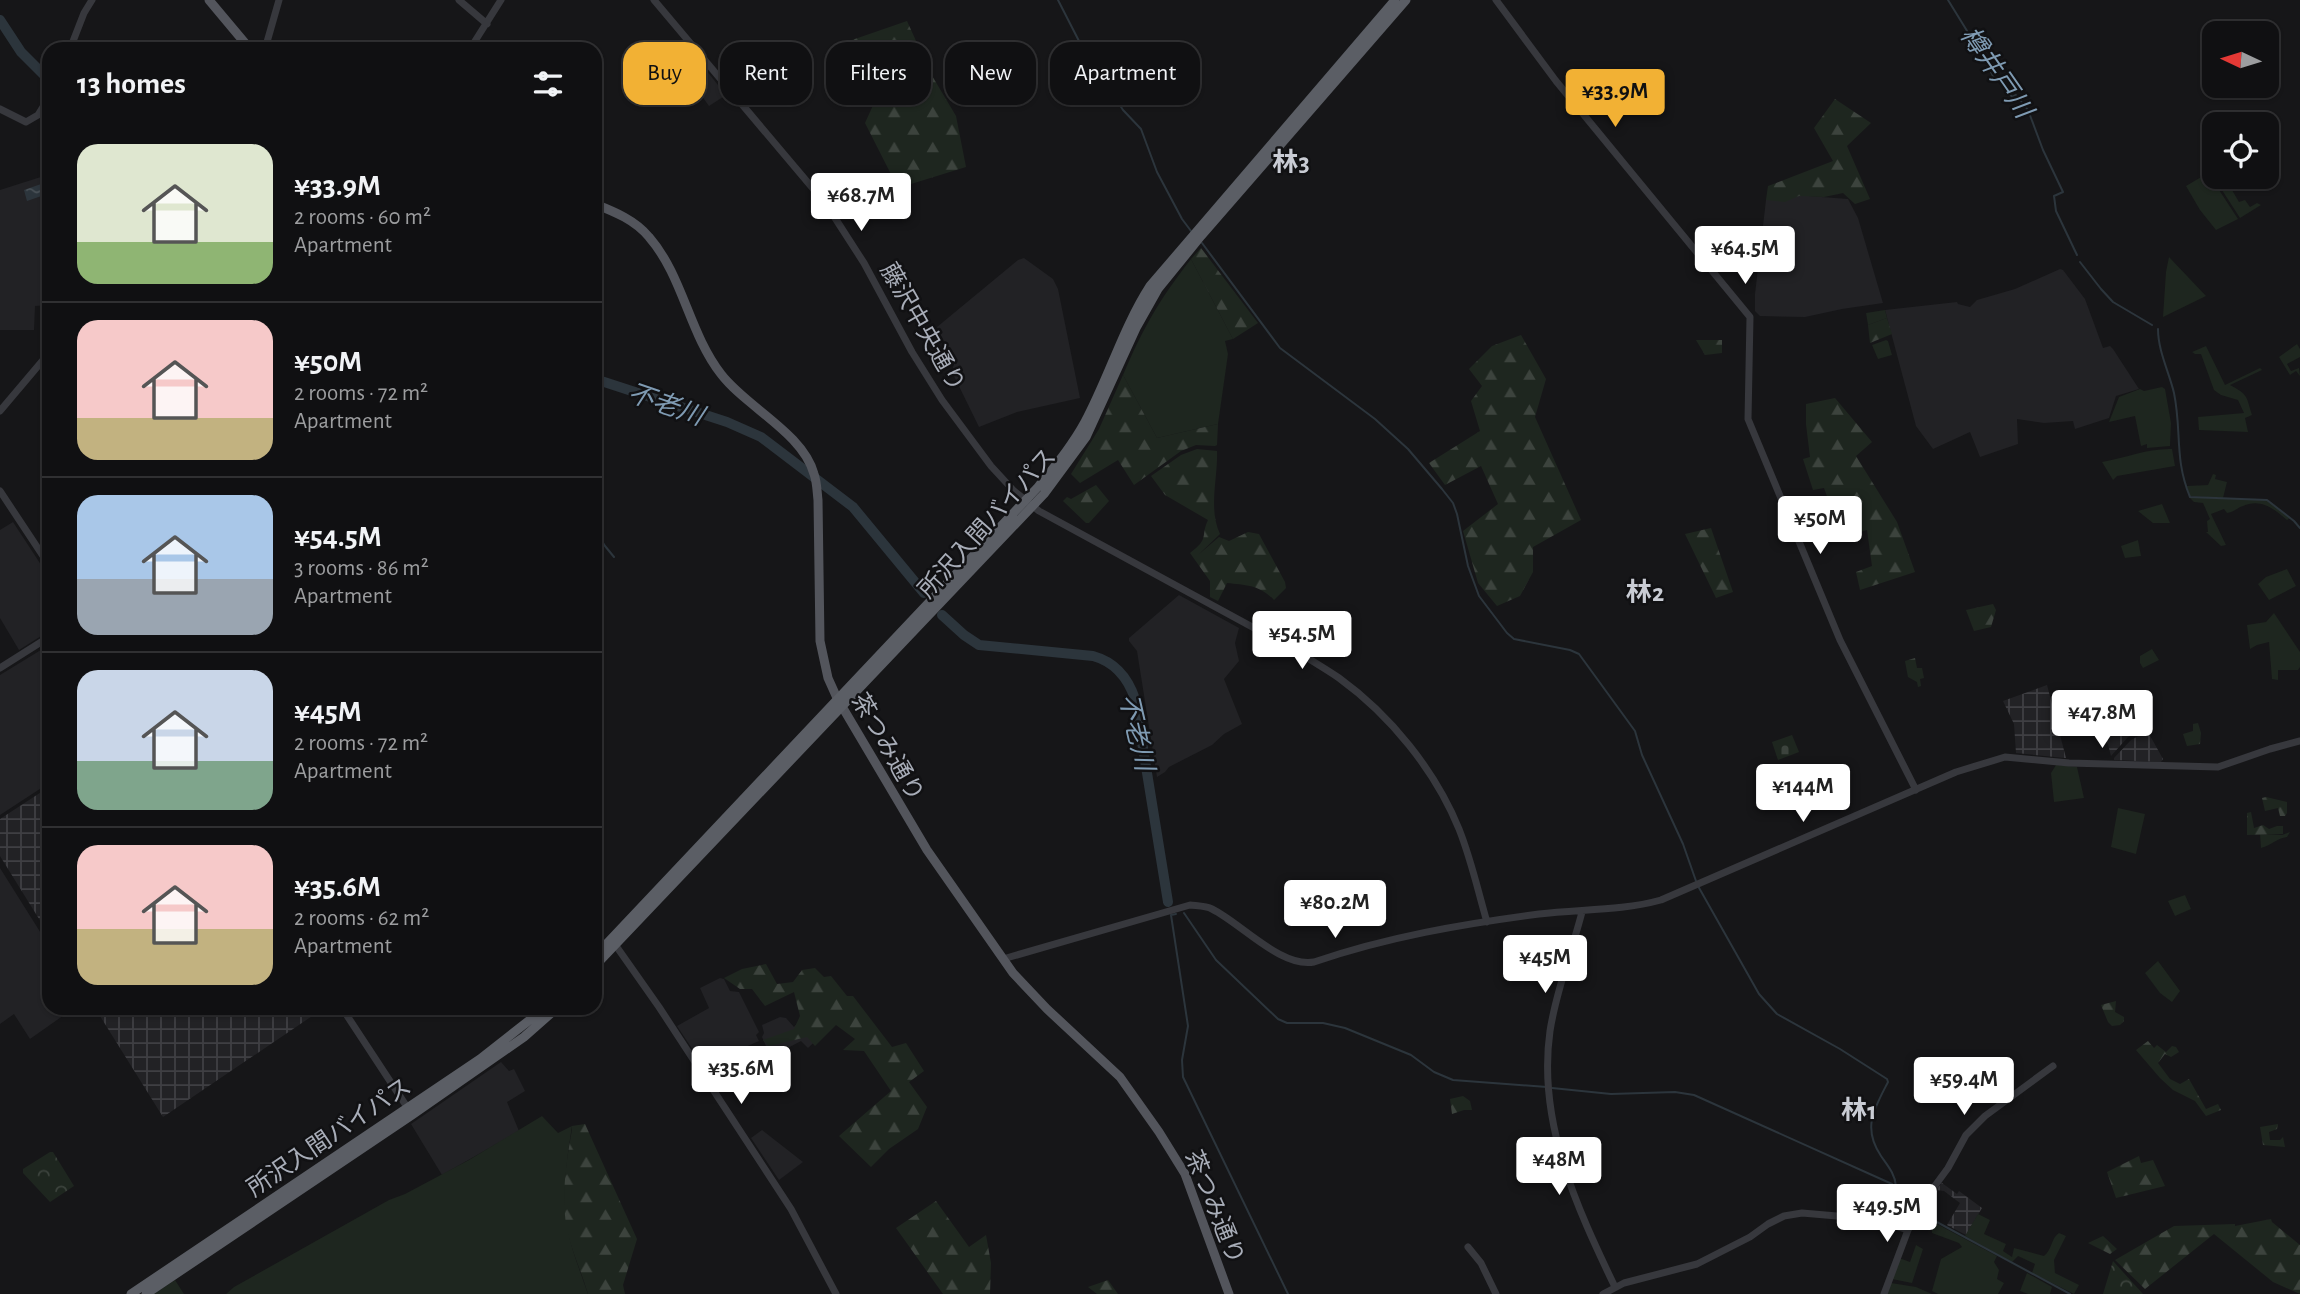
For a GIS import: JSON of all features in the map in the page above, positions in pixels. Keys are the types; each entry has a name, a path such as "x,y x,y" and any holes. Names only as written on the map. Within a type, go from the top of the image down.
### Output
{"highway":[{"name":"所沢入間バイパス","path":"1197,236 1395,0"},
{"name":"所沢入間バイパス","path":"602,957 1029,504 1079,433 1099,394 1137,305 1164,268 1197,236 1406,0"},
{"name":"所沢入間バイパス","path":"602,951 613,942"},
{"name":"所沢入間バイパス","path":"146,1294 410,1112 536,1015"},
{"name":"所沢入間バイパス","path":"131,1294 524,1037 549,1015"}],"main road":[{"path":"209,0 244,42"},
{"name":"茶つみ通り","path":"602,207 630,220 651,239 673,277 700,341 713,362 731,386 791,438 811,465 818,500 820,641 828,678 840,702 927,850 1003,959 1031,993 1120,1077 1143,1108 1185,1174 1229,1294"}],"street":[{"path":"73,42 92,0"},
{"path":"267,42 279,0"},
{"path":"459,0 487,24"},
{"path":"475,42 501,0"},
{"name":"藤沢中央通り","path":"654,0 801,172 825,204 864,263 912,352 942,400 991,466 1029,504 1298,652 1360,695 1394,728 1440,791 1465,846 1487,922"},
{"path":"1496,0 1556,80 1750,317 1748,419 1840,640 1916,790"},
{"path":"0,109 26,122 38,115 42,108"},
{"path":"0,411 42,361"},
{"path":"0,491 42,554"},
{"path":"0,668 42,641"},
{"path":"1003,959 1190,905 1211,908 1288,960 1306,964 1376,942 1487,922 1648,904 1698,886 1956,772 2005,757 2069,763 2218,767 2300,741"},
{"path":"1582,912 1550,1030 1548,1088 1569,1184 1615,1287"},
{"path":"613,942 659,1007 791,1209 836,1294"},
{"path":"347,1015 410,1112"},
{"path":"1884,1294 1908,1230 1966,1135 1985,1116 2053,1066"},
{"path":"1603,1294 1615,1287 1697,1264 1750,1237 1775,1220 1794,1214 1872,1219 1908,1230"},
{"path":"1468,1247 1481,1263 1492,1293"}],"shaded area":[{"path":"706,70 720,88 720,99 709,106 706,102"},
{"path":"42,177 42,306 35,306 34,330 0,330 0,190"},
{"path":"1796,195 1848,199 1858,218 1883,303 1805,317 1760,316 1755,311 1766,200 1783,200"},
{"path":"1024,258 1053,279 1058,289 1080,398 1017,412 979,427 952,372 954,363 937,327 1018,260"},
{"path":"2060,269 2085,299 2103,348 2110,346 2113,349 2139,389 2116,396 2109,418 2075,429 2073,421 2044,423 2017,419 2018,444 1980,457 1970,432 1933,449 1916,426 1885,310 1957,302 1970,307 1977,300 2015,289"},
{"path":"13,522 42,566 42,635 19,650 0,618 0,530"},
{"path":"1179,595 1239,628 1235,643 1239,661 1224,679 1242,724 1224,734 1212,745 1169,767 1157,777 1137,651 1129,638"},
{"path":"42,649 42,788 0,815 0,675"},
{"path":"2047,685 2066,758 2016,753 2014,724 2003,701"},
{"path":"2141,702 2151,719 2151,726 2128,737 2111,756 2102,721"},
{"path":"2146,732 2163,759 2161,762 2114,760 2131,740"},
{"path":"42,792 42,924 0,856 0,819"},
{"path":"0,868 42,935 42,1015 64,1015 30,1039 14,1014 0,1024"},
{"path":"720,978 724,979 730,991 739,992 759,1032 756,1035 759,1041 725,1056 722,1050 715,1052 701,1062 677,1026 709,1008 700,988"},
{"path":"851,1007 808,1048 801,1041 772,1060 762,1037 762,1025 780,1017 786,1018 794,1027 804,1015"},
{"path":"99,1015 314,1015 163,1117"},
{"path":"501,1062 509,1071 514,1069 525,1091 507,1102 519,1131 442,1175 411,1124"},
{"path":"762,1130 803,1162 779,1180 751,1138"},
{"path":"1942,1183 1957,1194 1959,1191 1982,1208 1966,1235 1947,1225 1960,1203 1944,1191 1936,1190"}],"green space":[{"path":"907,21 917,42 853,42 852,40"},
{"path":"931,74 945,98 945,105 949,105 956,116 966,167 898,188 865,123 873,105 931,105"},
{"path":"1835,99 1871,123 1847,146 1870,199 1855,204 1843,193 1824,197 1799,196 1785,202 1766,200 1768,186 1833,161 1814,128"},
{"path":"2202,177 2202,189 2218,189 2238,219 2216,230 2186,186"},
{"path":"2221,189 2234,189 2239,202 2245,200 2250,207 2257,203 2261,205 2240,218"},
{"path":"1201,248 1258,323 1233,339 1191,259"},
{"path":"2169,257 2206,296 2163,317 2166,272"},
{"path":"1191,259 1233,339 1225,341 1228,354 1218,424 1157,438 1123,375 1152,315"},
{"path":"1885,310 1887,318 1868,325 1866,313"},
{"path":"1887,318 1892,334 1870,343 1868,325"},
{"path":"1521,335 1546,379 1535,417 1581,520 1533,547 1533,572 1520,596 1497,606 1478,583 1463,531 1498,504 1481,466 1445,485 1429,463 1480,431 1471,401 1482,386 1469,369 1492,346"},
{"path":"1696,340 1722,340 1722,353 1705,355"},
{"path":"1886,340 1892,355 1878,359 1872,345"},
{"path":"2297,344 2300,357 2287,364 2291,371 2299,368 2300,376 2296,371 2290,375 2279,357"},
{"path":"2206,346 2225,385 2260,368 2262,370 2230,385 2247,399 2252,415 2245,418 2248,432 2199,430 2198,417 2244,413 2238,400 2214,390 2201,354 2192,352"},
{"path":"1123,375 1157,438 1218,424 1217,445 1196,445 1181,451 1134,485 1118,460 1080,483 1071,474 1099,429"},
{"path":"2162,387 2165,389 2171,423 2170,446 2141,446 2135,416 2109,422 2119,397 2140,389 2144,391"},
{"path":"1835,398 1872,442 1856,456 1897,522 1915,572 1860,590 1856,572 1872,566 1867,530 1842,537 1824,488 1813,490 1803,459 1810,457 1806,404"},
{"path":"1197,449 1217,451 1214,504 1220,534 1198,555 1219,537 1229,541 1248,532 1259,534 1285,582 1286,588 1274,600 1247,585 1227,583 1218,601 1210,597 1210,581 1190,553 1202,540 1208,520 1165,495 1151,476 1181,455"},
{"path":"2160,449 2172,449 2175,466 2117,476 2113,480 2102,462"},
{"path":"2183,474 2187,486 2208,485 2213,474 2216,475 2215,479 2227,482 2223,498 2190,496"},
{"path":"1096,485 1109,501 1086,523 1063,501"},
{"path":"2189,497 2267,500 2290,518 2287,520 2272,509 2256,503 2227,513 2224,509 2211,514 2226,545 2221,546 2206,532 2207,521 2210,519 2203,503 2194,502"},
{"path":"2162,504 2170,523 2153,523 2138,511"},
{"path":"1711,528 1733,592 1716,598 1685,534"},
{"path":"2138,540 2141,556 2125,558 2121,546"},
{"path":"2287,569 2296,586 2269,600 2258,584 2266,577"},
{"path":"1993,604 1996,610 1991,627 1974,631 1966,610"},
{"path":"2274,613 2300,652 2298,670 2278,670 2278,680 2272,679 2269,642 2250,649 2247,625 2266,622"},
{"path":"2152,649 2159,660 2143,668 2140,656"},
{"path":"1915,658 1917,668 1922,668 1924,678 1920,679 1921,686 1918,687 1917,682 1908,677 1905,661"},
{"path":"2198,723 2200,744 2187,746 2183,734 2193,731 2193,724"},
{"path":"1792,735 1799,752 1778,760 1772,742"},
{"path":"2056,765 2077,767 2084,798 2054,802 2051,773"},
{"path":"2262,798 2287,802 2285,816 2280,816 2278,808 2265,811"},
{"path":"2118,808 2145,814 2136,854 2111,847"},
{"path":"2251,812 2254,828 2263,825 2269,829 2283,826 2283,834 2247,835 2247,813"},
{"path":"2290,832 2287,837 2261,848 2260,834 2282,835"},
{"path":"2185,895 2191,909 2175,916 2168,901"},
{"path":"2158,961 2180,991 2172,1002 2160,993 2145,973"},
{"path":"766,964 777,984 793,982 802,970 815,968 824,977 831,976 847,996 853,996 892,1047 906,1043 924,1071 909,1082 927,1107 918,1129 889,1149 871,1167 839,1136 891,1091 864,1051 843,1050 855,1039 836,1025 815,1046 807,1037 769,1046 763,1040 794,1029 800,1016 794,992 765,1006 752,989 740,989 724,978 742,969"},
{"path":"2116,1001 2115,1012 2124,1017 2124,1021 2120,1025 2112,1026 2101,1005"},
{"path":"2148,1041 2154,1048 2157,1045 2166,1052 2172,1046 2176,1047 2179,1052 2171,1057 2165,1054 2158,1063 2170,1079 2180,1084 2189,1079 2206,1109 2218,1104 2221,1110 2206,1116 2195,1101 2173,1090 2160,1078 2136,1050"},
{"path":"1463,1096 1470,1101 1472,1110 1452,1114 1450,1099"},
{"path":"542,1116 558,1133 572,1126 566,1178 566,1218 572,1247 588,1294 226,1294 389,1200 469,1160"},
{"path":"585,1124 637,1239 623,1285 625,1294 588,1294 567,1230 564,1193 572,1126"},
{"path":"2278,1124 2277,1129 2269,1132 2270,1140 2280,1140 2283,1137 2285,1147 2263,1145 2260,1127"},
{"path":"53,1152 74,1186 50,1202 23,1173 23,1169"},
{"path":"2139,1156 2141,1163 2153,1160 2165,1186 2116,1198 2107,1172"},
{"path":"936,1201 969,1247 986,1235 991,1263 990,1294 943,1294 896,1228"},
{"path":"1978,1214 1990,1220 1984,1234 2006,1244 2003,1251 2012,1257 2014,1248 2044,1256 2056,1235 2059,1233 2066,1236 2054,1260 2055,1273 2079,1285 2074,1294 2032,1273 2035,1264 2018,1256 2012,1262 1965,1236"},
{"path":"1920,1215 1997,1256 1994,1262 1999,1270 1997,1279 2004,1283 1998,1294 1938,1294 1932,1291 1941,1259 1962,1247 1959,1243 1932,1233 1932,1224 1919,1217"},
{"path":"2271,1219 2300,1245 2300,1294 2273,1282 2214,1234 2145,1289 2115,1260 2174,1226 2235,1226"},
{"path":"2103,1236 2117,1249 2110,1254 2088,1243"},
{"path":"1916,1245 1923,1249 1912,1283 1892,1279 1899,1258 1910,1262"},
{"path":"2113,1261 2143,1294 2103,1294"},
{"path":"2027,1273 2052,1287 2050,1294 2028,1294 2020,1291"},
{"path":"175,1280 184,1294 154,1294"},
{"path":"1108,1280 1118,1294 1097,1294 1088,1287"},
{"path":"1891,1283 1916,1287 1932,1294 1887,1294"}],"water":[{"path":"42,184 42,196 27,201 24,190"}],"waterway":[{"path":"1058,0 1080,43 1123,110 1141,129 1157,172 1191,231"},
{"name":"樽井戸川","path":"1948,0 1994,78 1999,80 2012,97 2016,95 2028,110 2063,192 2054,196 2056,211 2077,255"},
{"name":"不老川","path":"0,20 21,52 42,73"},
{"path":"1202,243 1280,348 1375,419 1408,449 1453,503 1468,566 1479,596 1507,633 1514,639 1579,654 1635,731 1642,755 1683,844 1696,881"},
{"name":"樽井戸川","path":"2080,262 2113,302 2152,325"},
{"name":"樽井戸川","path":"2158,329 2174,393 2180,457 2190,497 2267,500 2300,528"},
{"name":"不老川","path":"602,381 727,422 761,437 853,507 924,593"},
{"path":"602,541 614,557"},
{"name":"不老川","path":"942,615 979,645 1093,656 1108,662 1129,684 1135,699 1168,902"},
{"path":"1698,886 1759,994 1777,1014 1887,1079 1871,1127 1875,1146 1893,1174 1896,1186"},
{"path":"1184,913 1216,960 1278,1019 1287,1023 1323,1023 1345,1028 1411,1055 1434,1072 1453,1080 1547,1087"},
{"name":"不老川","path":"1176,914 1171,915 1188,1026 1182,1060 1183,1077 1288,1294"},
{"path":"1552,1088 1611,1094 1675,1092 1694,1095 1892,1184 1915,1209"},
{"path":"1922,1214 2070,1294"}],"district":[{"name":"林3","path":"1291,162"},
{"name":"林2","path":"1645,592"},
{"name":"林1","path":"1859,1110"}]}
